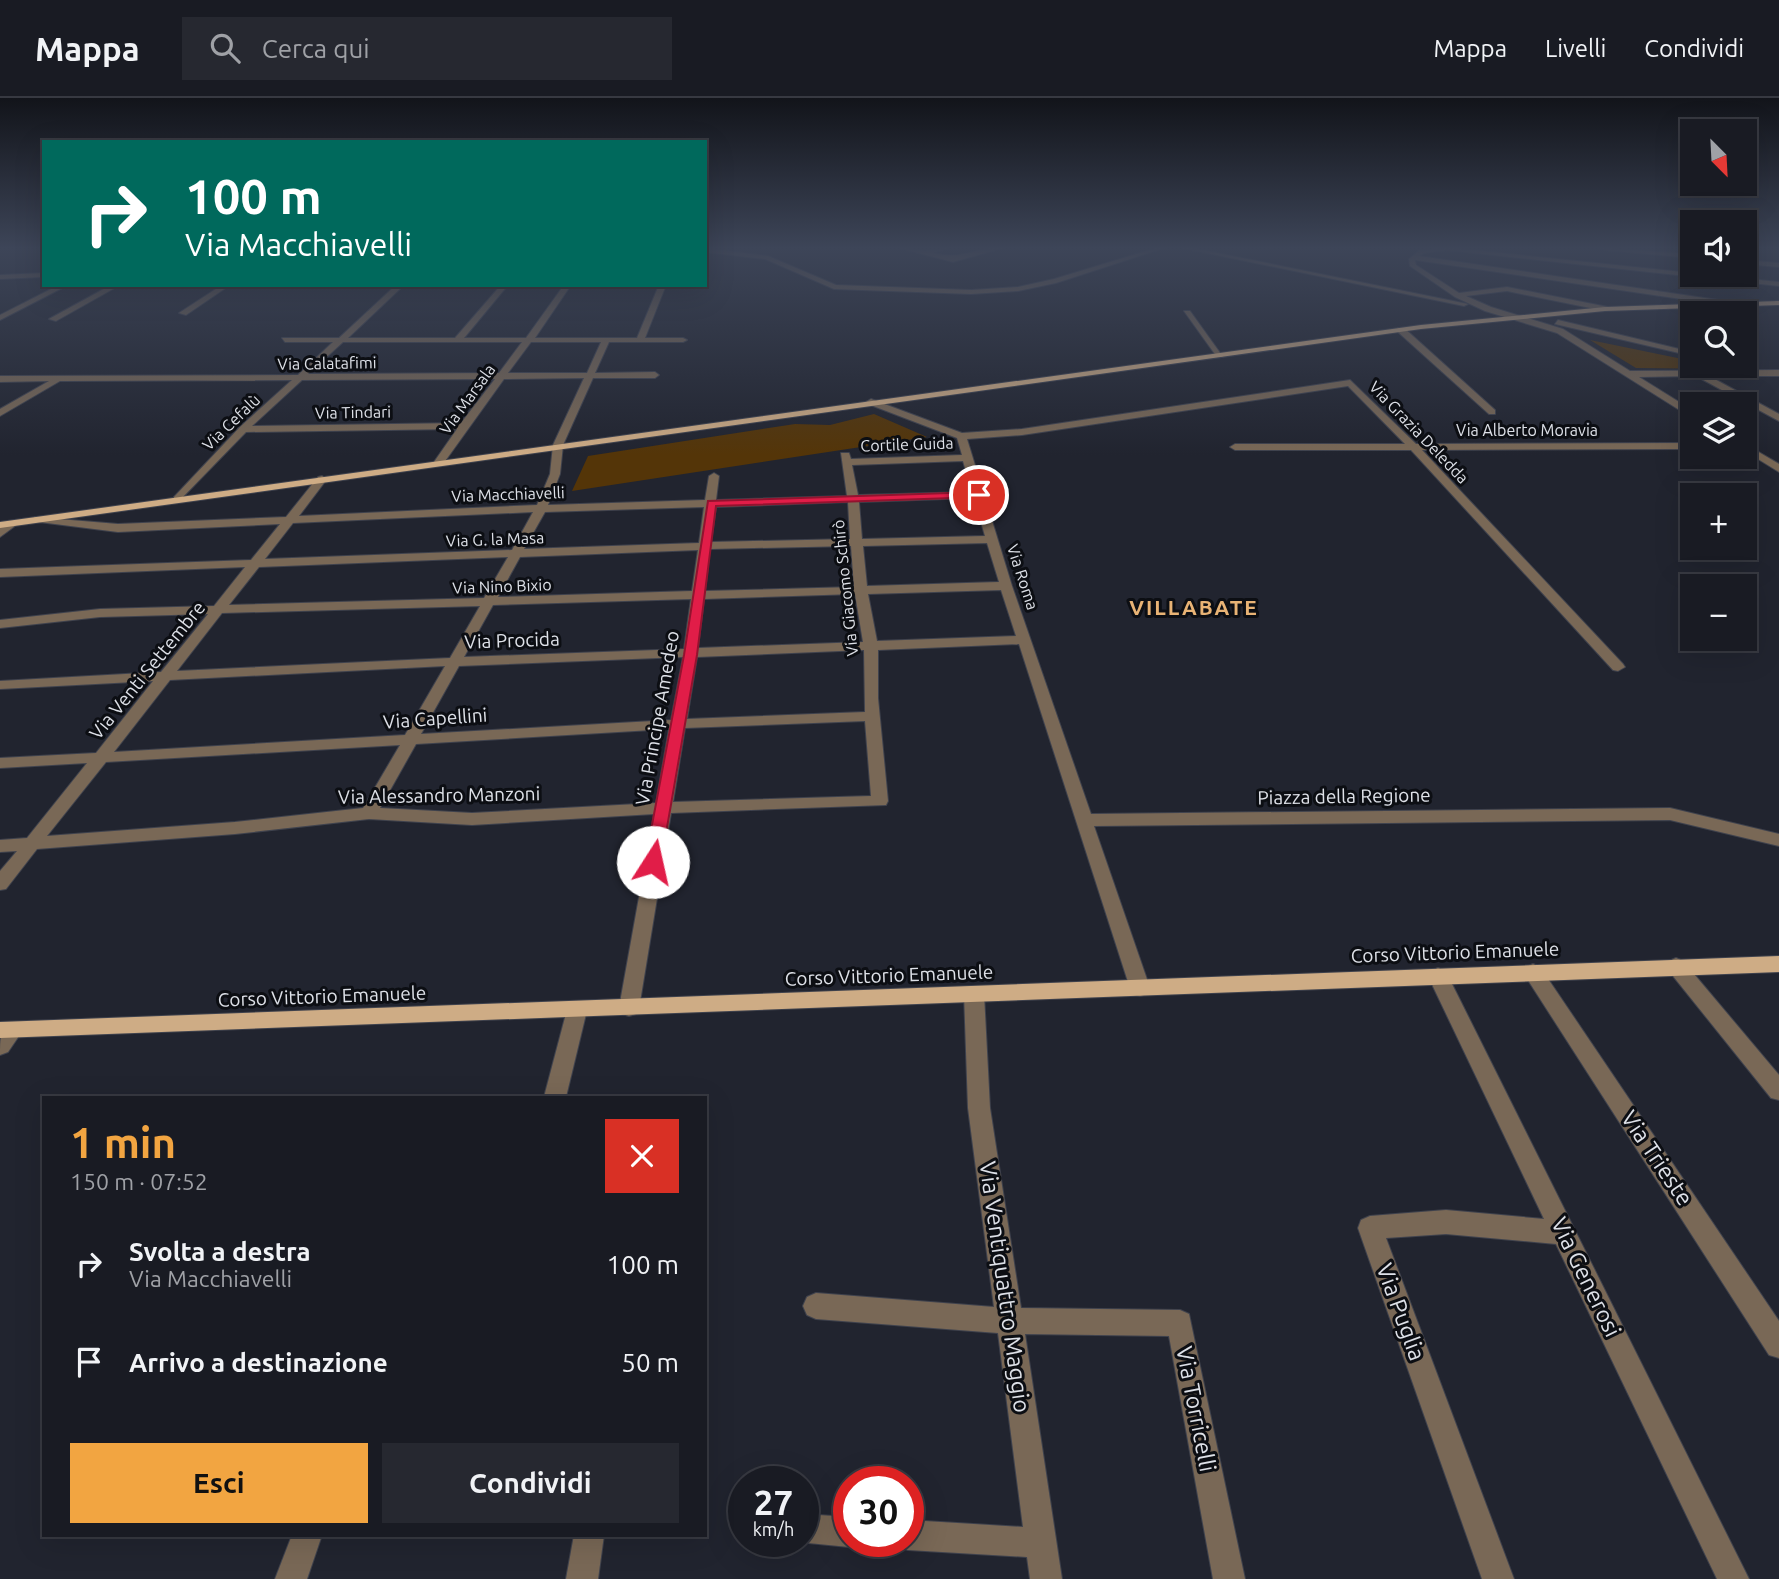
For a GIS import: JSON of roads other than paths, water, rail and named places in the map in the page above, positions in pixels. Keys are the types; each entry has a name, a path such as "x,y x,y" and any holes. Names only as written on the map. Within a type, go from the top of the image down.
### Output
{"main road":[{"path":"6,524 1129,364 1220,355 1507,317"},
{"name":"Corso Vittorio Emanuele","path":"4,1035 974,994 1779,964"}],"street":[{"path":"52,319 56,317"},
{"name":"Via Cefalù","path":"178,499 243,429 368,317"},
{"path":"457,340 477,317"},
{"name":"Via Marsala","path":"439,462 499,377 546,317"},
{"path":"640,340 650,317"},
{"path":"1190,317 1220,355"},
{"path":"1519,317 1560,331 1680,406"},
{"path":"1541,317 1587,331 1680,351"},
{"path":"1401,330 1492,412"},
{"path":"1560,331 1587,331"},
{"path":"285,340 683,340"},
{"path":"369,813 541,509 555,474 558,445 587,376 606,340"},
{"path":"1757,365 1777,373"},
{"path":"1628,374 1680,373"},
{"path":"1757,373 1777,373"},
{"name":"Via Calatafimi","path":"0,379 655,375"},
{"path":"1707,378 1779,418"},
{"path":"0,413 60,379"},
{"name":"Via Grazia Deledda","path":"961,436 1022,432 1350,383 1413,446 1618,667"},
{"path":"871,402 961,436"},
{"name":"Via Tindari","path":"243,429 463,426"},
{"name":"Via Roma","path":"961,436 1006,586 1084,820"},
{"name":"Via Alberto Moravia","path":"1235,447 1680,446"},
{"path":"1757,454 1777,467"},
{"name":"Cortile Guida","path":"846,459 968,457"},
{"name":"Via Giacomo Schirò","path":"846,459 853,498 861,590 871,647 872,716 880,801"},
{"name":"Via Principe Amedeo","path":"629,1008 679,724 714,476"},
{"name":"Via Venti Settembre","path":"0,884 322,478"},
{"name":"Via Macchiavelli","path":"38,519 118,528 541,509 979,495"},
{"path":"0,533 6,524"},
{"name":"Via G. la Masa","path":"0,573 705,546 992,539"},
{"name":"Via Nino Bixio","path":"0,624 100,613 487,604 1006,586"},
{"name":"Via Procida","path":"0,685 453,662 690,655 1025,640"},
{"name":"Via Capellini","path":"0,763 679,724 872,716"},
{"name":"Via Alessandro Manzoni","path":"0,846 235,828 369,813 472,819 663,808 880,801"},
{"name":"Piazza della Regione","path":"1084,820 1670,814 1779,840"},
{"path":"1084,820 1140,988"},
{"path":"1676,966 1779,1091"},
{"name":"Via Trieste","path":"1533,972 1779,1345"},
{"name":"Via Generosi","path":"1438,976 1733,1579"},
{"name":"Via Ventiquattro Maggio","path":"974,994 979,1108 1046,1579"},
{"path":"555,1096 577,1010"},
{"name":"Via Puglia","path":"1498,1579 1370,1228 1446,1222 1564,1233"},
{"path":"816,1306 1010,1321"},
{"name":"Via Torricelli","path":"1010,1321 1180,1323 1229,1579"},
{"path":"924,1536 1041,1544"},
{"path":"291,1579 306,1537"},
{"path":"582,1579 589,1537"}],"district":[{"name":"VILLABATE","path":"1194,608"}]}
